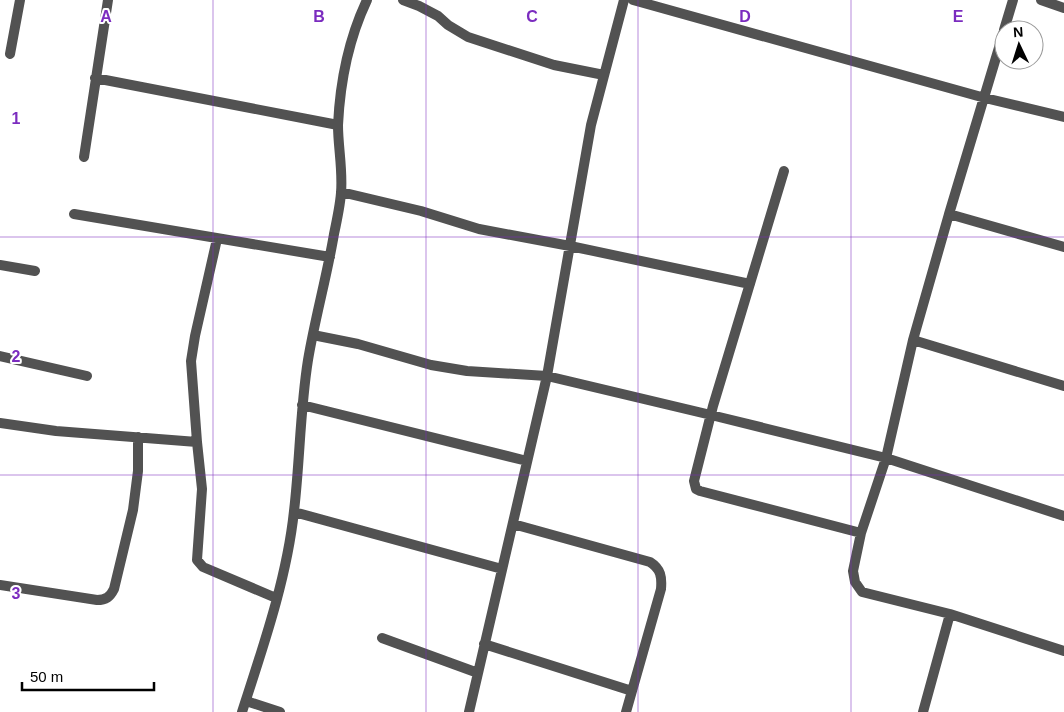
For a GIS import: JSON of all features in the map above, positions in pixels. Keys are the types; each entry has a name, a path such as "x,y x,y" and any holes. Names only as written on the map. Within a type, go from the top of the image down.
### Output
{"street":[{"path":"10,54 20,0"},
{"path":"84,157 108,0"},
{"path":"242,712 276,598 294,512 302,405 308,359 330,257 341,192 338,125 341,97 350,46 359,17 367,0"},
{"path":"403,0 438,16 448,25 468,37 554,65 604,75"},
{"path":"469,712 547,376 591,125 624,0"},
{"path":"633,0 985,98 1064,117"},
{"path":"1007,20 1013,0"},
{"path":"1041,0 1064,8"},
{"path":"994,66 913,340 886,458 861,533 853,571 855,582 862,592 950,614 1064,651"},
{"path":"95,78 338,125"},
{"path":"784,171 711,415 694,481 696,489 700,491 861,533"},
{"path":"341,192 421,211 479,229 750,284"},
{"path":"74,214 330,257"},
{"path":"949,214 1064,247"},
{"path":"217,239 192,356 197,442 203,501 197,556 198,563 203,567 276,598"},
{"path":"0,266 35,271"},
{"path":"313,335 358,344 431,365 467,371 547,376 711,415 886,458 1064,516"},
{"path":"913,340 1064,386"},
{"path":"0,356 87,376"},
{"path":"302,405 527,461"},
{"path":"0,423 56,430 197,442"},
{"path":"0,585 97,600 105,600 110,596 114,589 133,510 138,470 138,437"},
{"path":"294,512 502,569"},
{"path":"513,524 650,562 659,569 661,589 626,712"},
{"path":"923,712 950,614"},
{"path":"382,638 478,674"},
{"path":"484,644 632,691"},
{"path":"246,701 280,712"}]}
